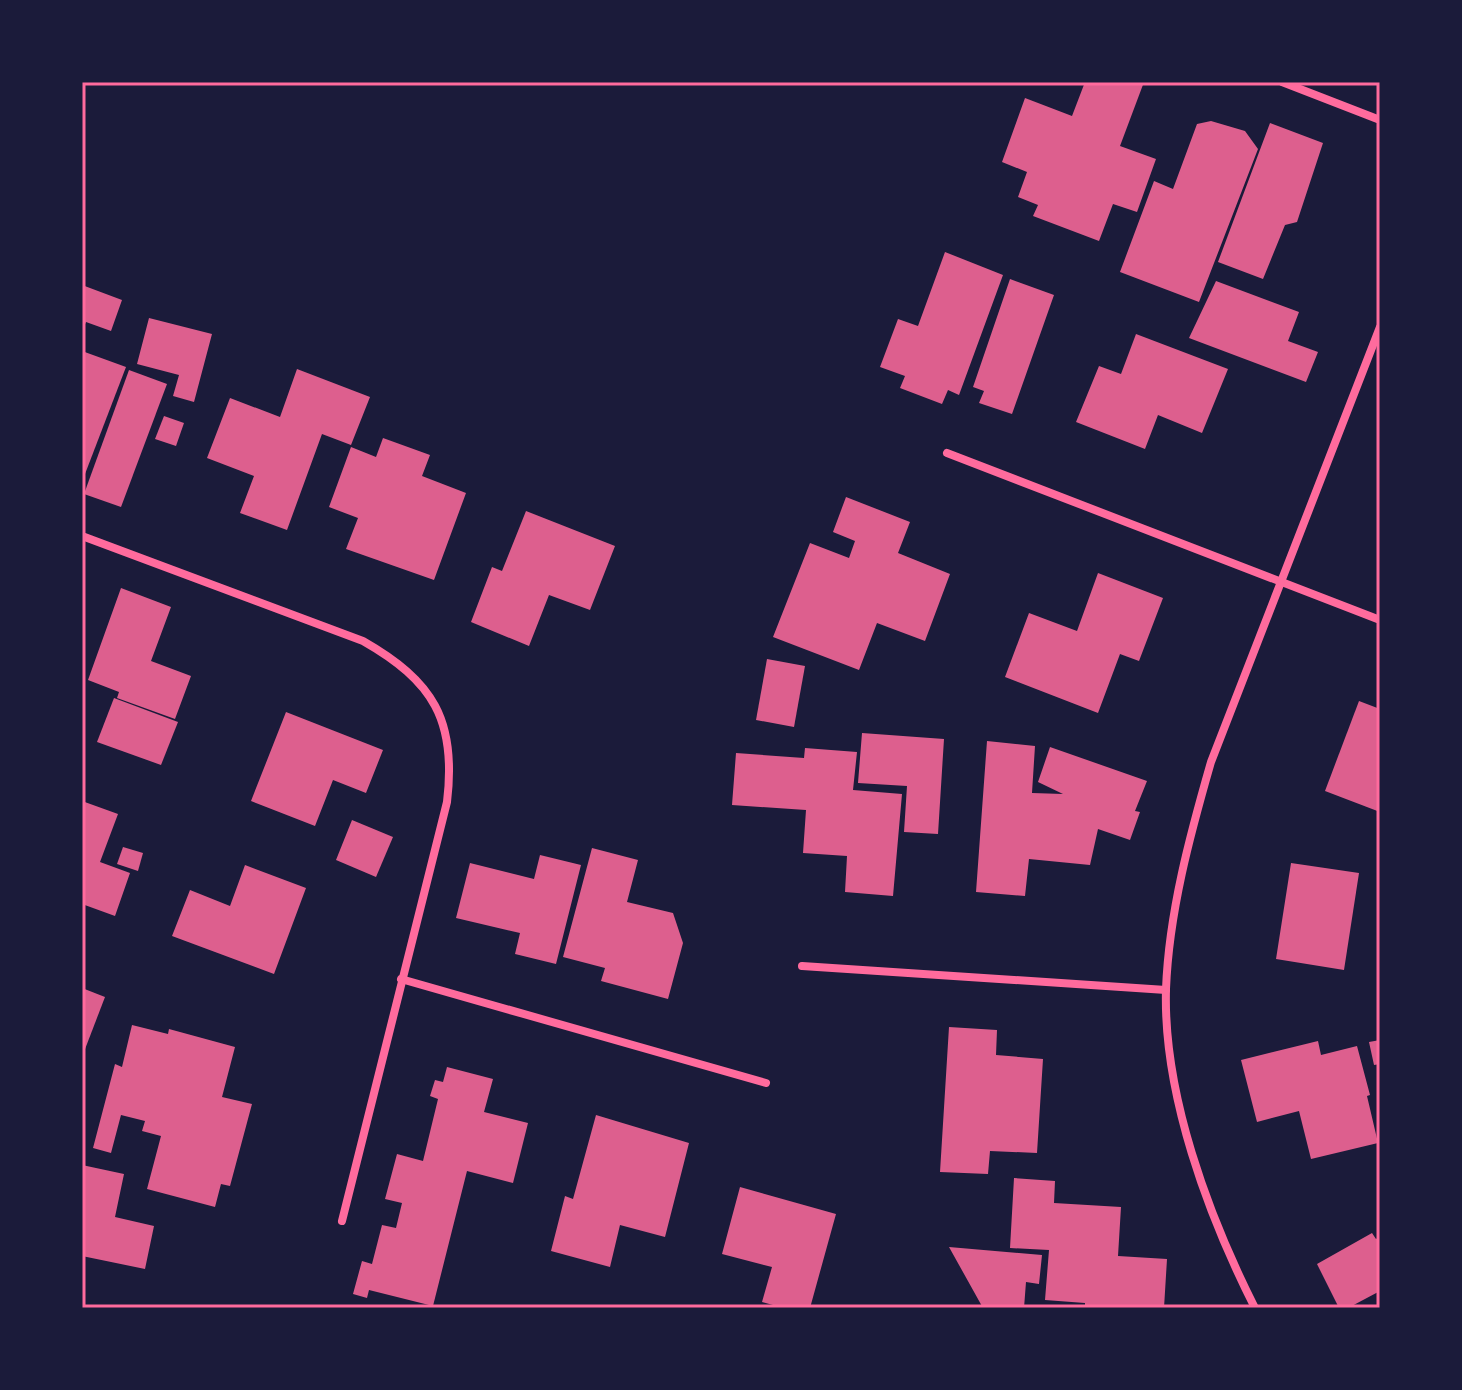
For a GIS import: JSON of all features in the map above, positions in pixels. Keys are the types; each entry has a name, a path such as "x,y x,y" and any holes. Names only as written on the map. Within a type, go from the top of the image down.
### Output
{"street":[{"path":"1282,82 1380,120"},
{"path":"1255,1308 1207,1201 1172,1064 1166,990 1175,911 1203,788 1380,327"},
{"path":"947,453 1380,620"},
{"path":"82,536 363,641 399,662 426,688 440,711 448,739 451,769 447,802 342,1221"},
{"path":"802,966 1166,990"},
{"path":"401,979 766,1083"}],"building":[{"path":"1085,82 1144,82 1120,146 1156,159 1137,212 1113,204 1099,241 1033,216 1038,205 1018,197 1027,172 1002,162 1025,98 1072,116"},
{"path":"1211,121 1245,131 1258,149 1199,302 1120,272 1154,181 1173,189 1197,124"},
{"path":"1270,123 1323,143 1297,222 1285,225 1263,279 1218,262"},
{"path":"945,252 1003,275 959,395 948,390 942,404 900,388 905,376 880,367 898,319 918,326"},
{"path":"1010,279 1054,295 1012,414 979,403 984,391 973,387"},
{"path":"1216,281 1299,312 1288,341 1318,352 1306,382 1189,338"},
{"path":"82,285 122,300 111,331 86,322 82,331"},
{"path":"149,318 212,334 194,402 173,396 179,375 137,364"},
{"path":"1136,334 1228,369 1202,433 1158,415 1145,449 1076,422 1099,366 1121,374"},
{"path":"82,351 126,367 85,474 82,473"},
{"path":"297,369 370,397 351,445 322,434 287,530 240,513 254,476 207,458 230,398 280,417"},
{"path":"129,370 167,384 121,507 84,494"},
{"path":"164,416 184,423 176,446 155,439"},
{"path":"383,438 430,455 422,476 466,493 434,580 346,549 358,518 329,507 351,447 376,457"},
{"path":"846,497 910,522 898,553 950,574 925,641 877,623 859,670 773,637 810,543 849,558 855,541 833,532"},
{"path":"526,511 615,546 590,610 549,595 529,646 471,622 492,567 502,571"},
{"path":"1098,573 1163,598 1139,661 1120,654 1098,713 1005,677 1029,613 1077,631"},
{"path":"121,588 171,607 151,661 191,676 175,719 117,698 119,692 88,680"},
{"path":"767,659 805,666 794,727 756,720"},
{"path":"114,698 178,722 161,765 97,742"},
{"path":"1359,701 1380,709 1380,812 1325,791"},
{"path":"286,712 383,750 366,793 333,780 315,826 251,801"},
{"path":"862,733 944,739 938,834 904,832 907,786 858,783"},
{"path":"987,741 1035,746 1032,793 1063,794 1038,782 1050,747 1147,781 1135,811 1140,812 1130,840 1098,829 1090,865 1029,859 1025,896 976,892"},
{"path":"805,748 857,752 853,790 902,794 893,896 845,892 847,856 803,853 806,810 732,805 736,753 804,758"},
{"path":"82,801 118,814 100,862 130,873 115,916 82,904"},
{"path":"352,820 393,837 376,877 336,860"},
{"path":"123,847 143,853 138,871 117,864"},
{"path":"592,848 638,860 627,902 673,913 683,943 668,999 601,981 605,968 563,957"},
{"path":"540,855 581,865 556,964 515,954 520,933 456,918 470,863 534,879"},
{"path":"1291,863 1359,873 1344,970 1276,959"},
{"path":"245,865 306,888 274,974 172,936 190,890 230,906"},
{"path":"82,988 105,997 82,1057"},
{"path":"132,1025 168,1034 169,1029 235,1047 222,1097 252,1104 230,1186 221,1184 215,1207 147,1189 161,1136 142,1131 145,1121 121,1115 111,1153 93,1148 115,1064 122,1067"},
{"path":"949,1027 997,1030 996,1055 1043,1059 1037,1153 990,1151 988,1174 940,1172"},
{"path":"1380,1040 1380,1064 1374,1065 1369,1042"},
{"path":"1318,1041 1321,1055 1357,1046 1378,1143 1311,1159 1299,1111 1257,1122 1241,1060"},
{"path":"447,1067 493,1079 484,1112 528,1123 513,1183 467,1171 433,1306 369,1290 367,1298 353,1294 362,1261 372,1264 382,1225 396,1228 402,1203 385,1199 397,1154 423,1161 438,1099 430,1096 435,1080 443,1082"},
{"path":"596,1115 689,1143 665,1237 620,1225 610,1267 551,1251 565,1196 573,1199"},
{"path":"82,1165 124,1174 115,1217 154,1226 145,1269 82,1256"},
{"path":"1014,1178 1055,1181 1054,1203 1121,1207 1118,1256 1167,1259 1164,1308 1085,1308 1085,1303 1045,1300 1049,1250 1010,1248"},
{"path":"740,1187 836,1214 810,1308 784,1308 762,1302 772,1267 722,1254"},
{"path":"1372,1233 1376,1239 1380,1237 1380,1291 1348,1308 1339,1308 1317,1264"},
{"path":"949,1247 1042,1255 1039,1284 1026,1282 1024,1308 983,1308"}]}
